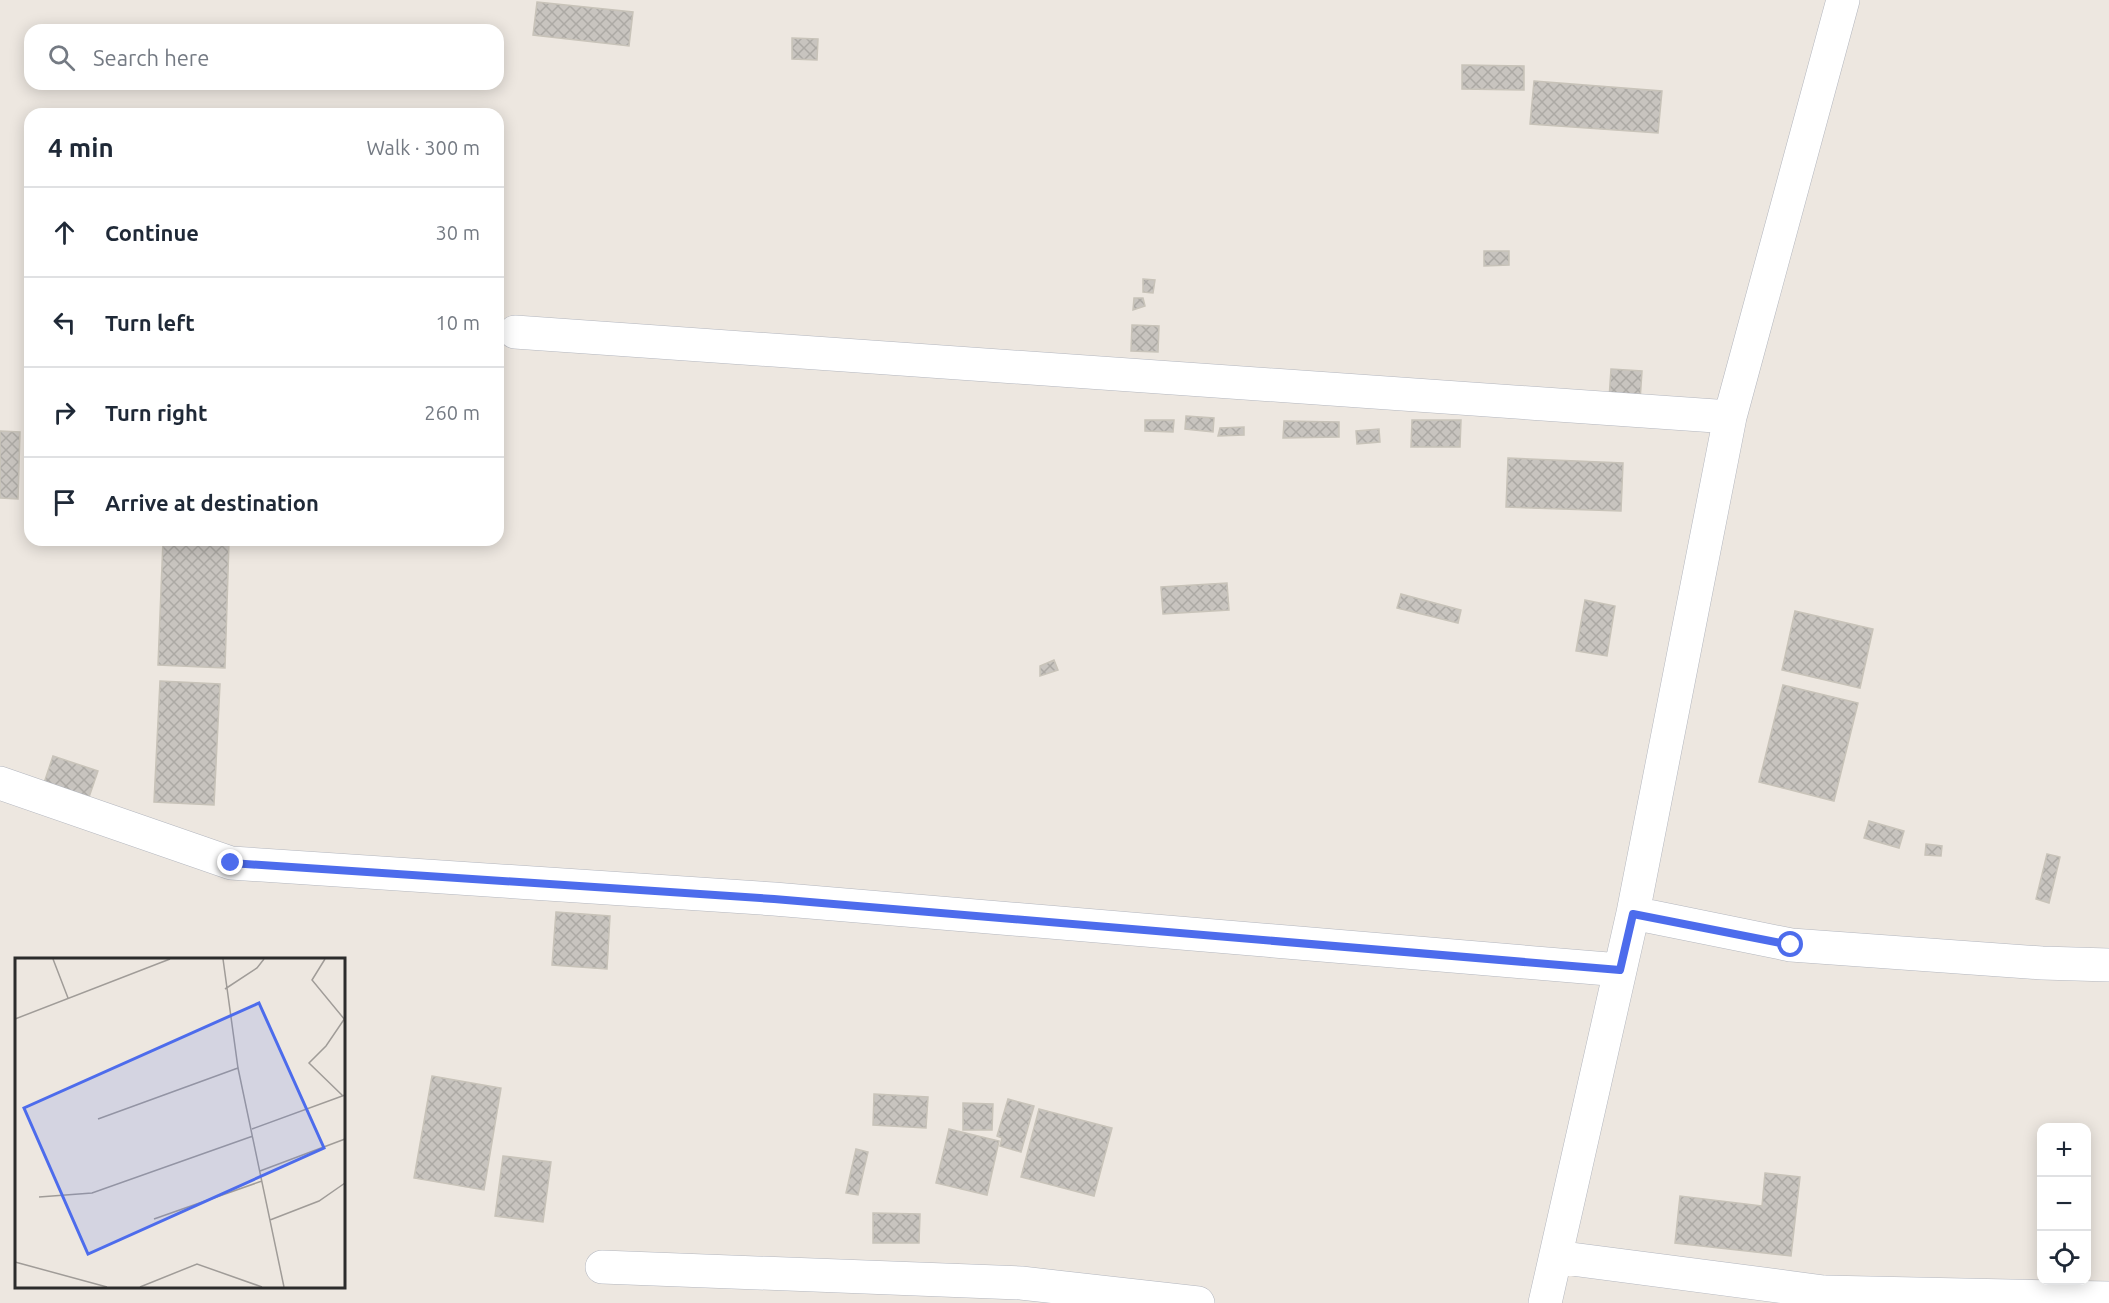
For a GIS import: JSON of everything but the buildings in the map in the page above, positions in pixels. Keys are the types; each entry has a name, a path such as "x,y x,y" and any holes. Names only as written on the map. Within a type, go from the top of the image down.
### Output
{"street":[{"path":"1545,1303 1633,914 1730,417 1843,0"},
{"path":"515,332 1730,417"},
{"path":"0,783 231,863 786,900 1620,970"},
{"path":"1633,914 1791,945 2043,963 2109,965"},
{"path":"1556,1257 1824,1292 2109,1298"},
{"path":"602,1267 1021,1283 1198,1303"}],"route":[{"path":"231,863 774,899 1620,970 1633,914 1791,945"}]}
